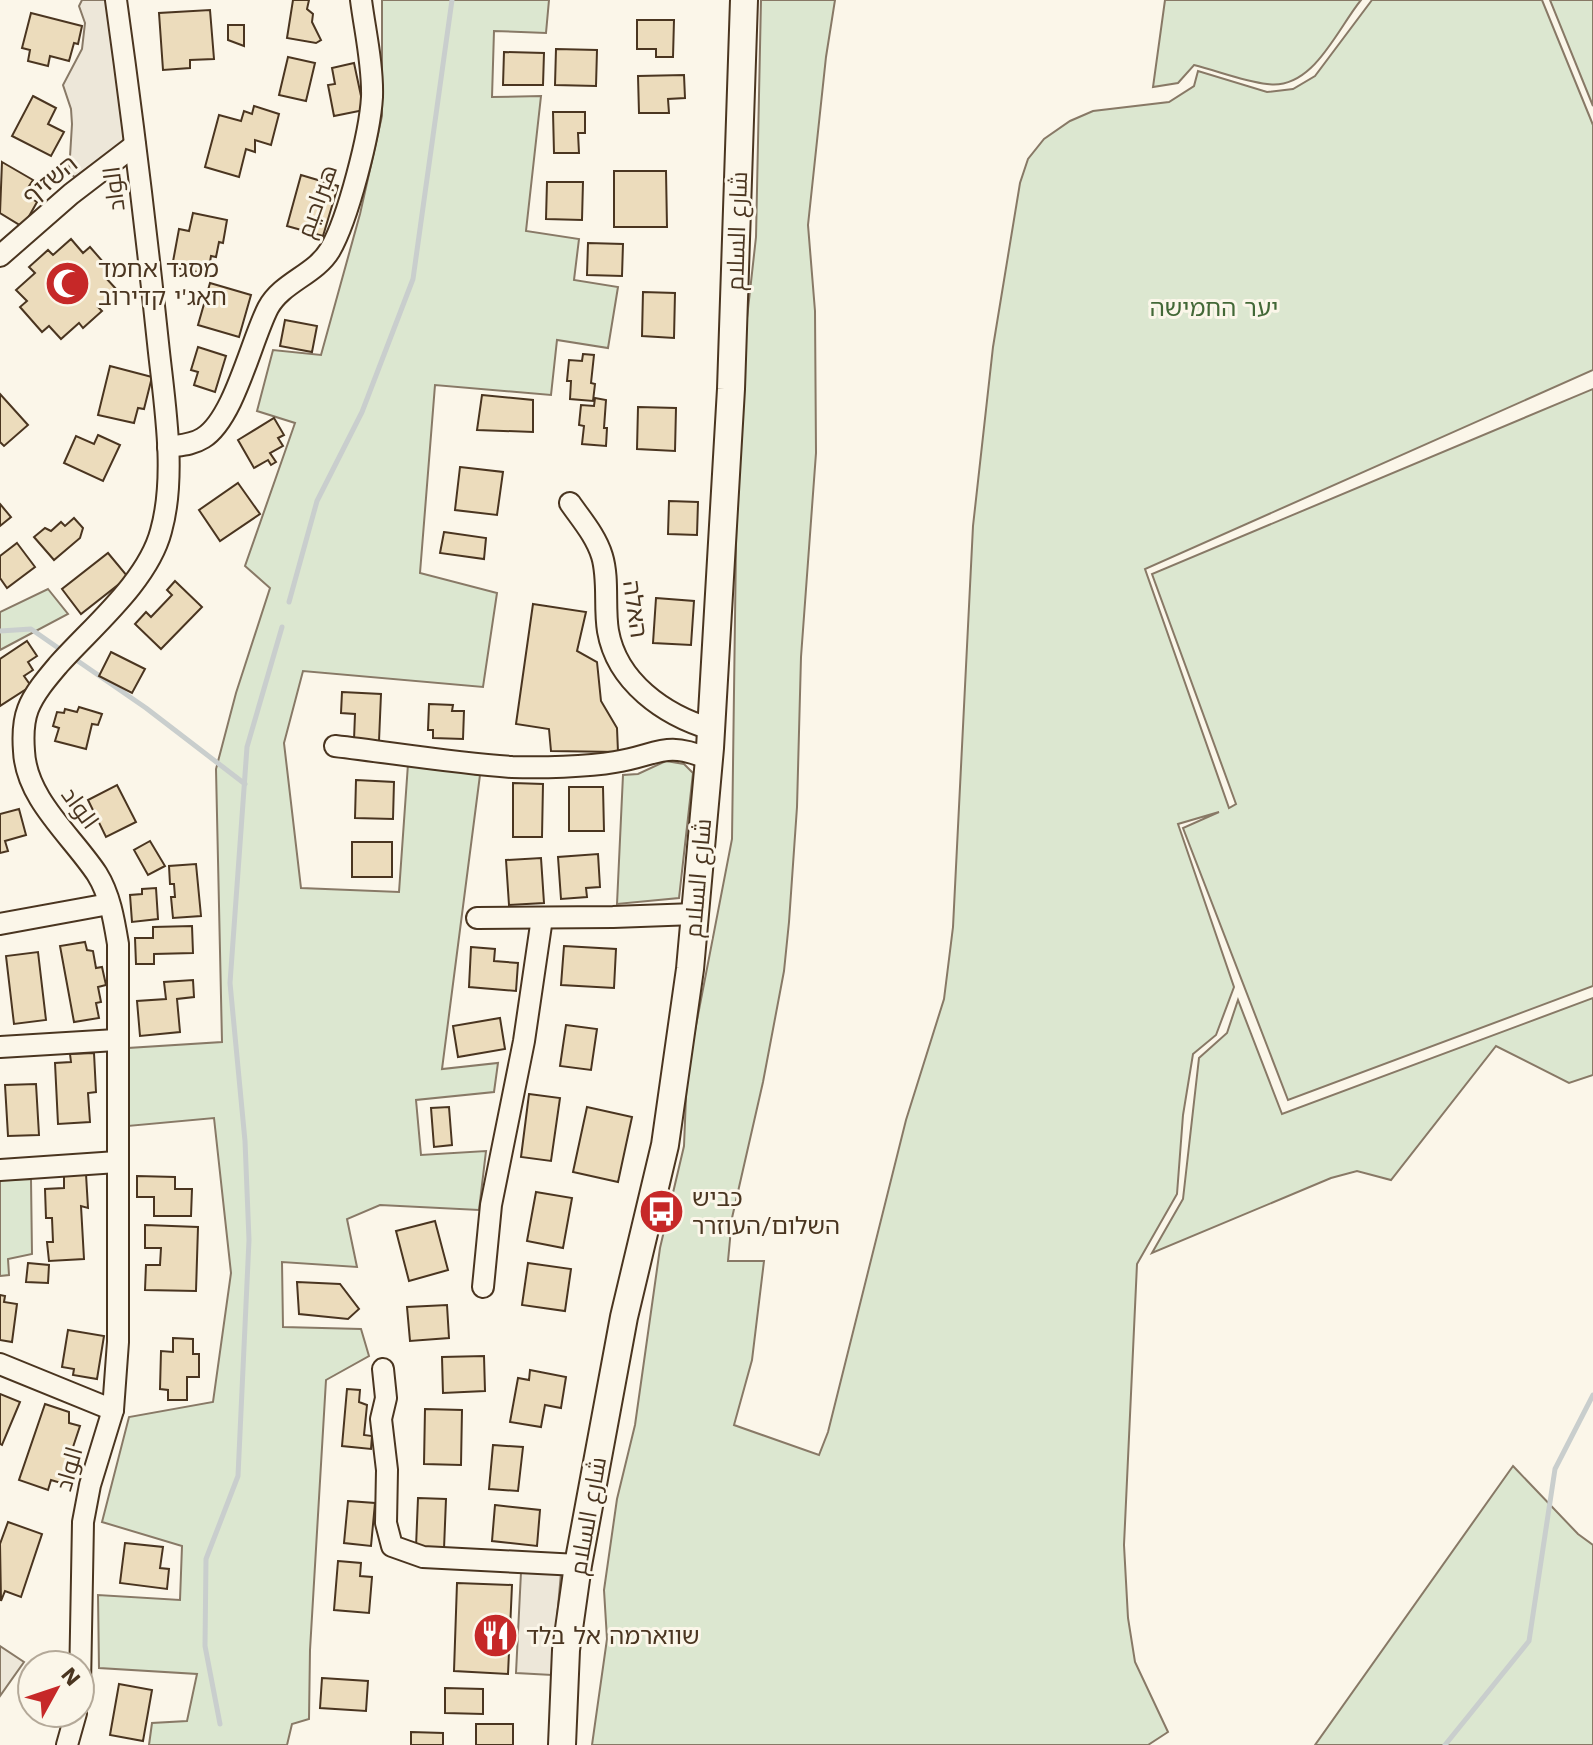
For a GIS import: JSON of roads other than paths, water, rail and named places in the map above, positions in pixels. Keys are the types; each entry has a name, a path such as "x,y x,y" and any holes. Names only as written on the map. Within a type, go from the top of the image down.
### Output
{"main road":[{"name":"شارع السلام","path":"562,1745 566,1650 578,1565 624,1317 665,1145 684,1023 709,759 732,374 744,0"}],"street":[{"name":"الواد","path":"81,1649 83,1522 90,1485 113,1410 118,1342 118,944 109,904 98,876 37,793 26,772 24,727 28,709 39,689 117,601 150,557 161,532 165,507 168,447 116,0"},
{"name":"هبراحيم","path":"168,447 192,443 211,432 244,370 269,307 286,287 319,263 335,239 370,117 372,95 361,0"},
{"name":"השזיף","path":"0,256 71,194 135,145"},
{"name":"האלה","path":"570,503 591,533 602,557 608,631 623,668 637,687 672,712 711,729"},
{"path":"335,746 513,767 612,763 661,749 676,748 709,759"},
{"path":"0,924 109,904"},
{"path":"477,918 695,914"},
{"path":"483,1287 491,1205 524,1041 542,918"},
{"path":"0,1047 116,1040"},
{"path":"0,1170 117,1162"},
{"path":"0,1364 113,1410"},
{"path":"383,1369 386,1398 381,1419 387,1470 386,1523 392,1546 423,1557 578,1565"}],"waterway":[{"path":"289,602 317,501 362,412 413,279 452,0"},
{"path":"220,1724 205,1646 206,1559 238,1476 249,1240 245,1141 230,983 247,747 282,627"},
{"path":"0,631 31,629 64,652"},
{"path":"72,657 146,708 245,784"},
{"path":"1445,1745 1529,1641 1555,1469 1593,1395"}],"place":[{"name":"מסגד אחמד חאג'י קדירוב","path":"67,283"},
{"name":"כביש השלום/העוזרר","path":"661,1212"},
{"name":"שווארמה אל בלד","path":"495,1636"}],"park label":[{"name":"יער החמישה","path":"1214,308"}]}
